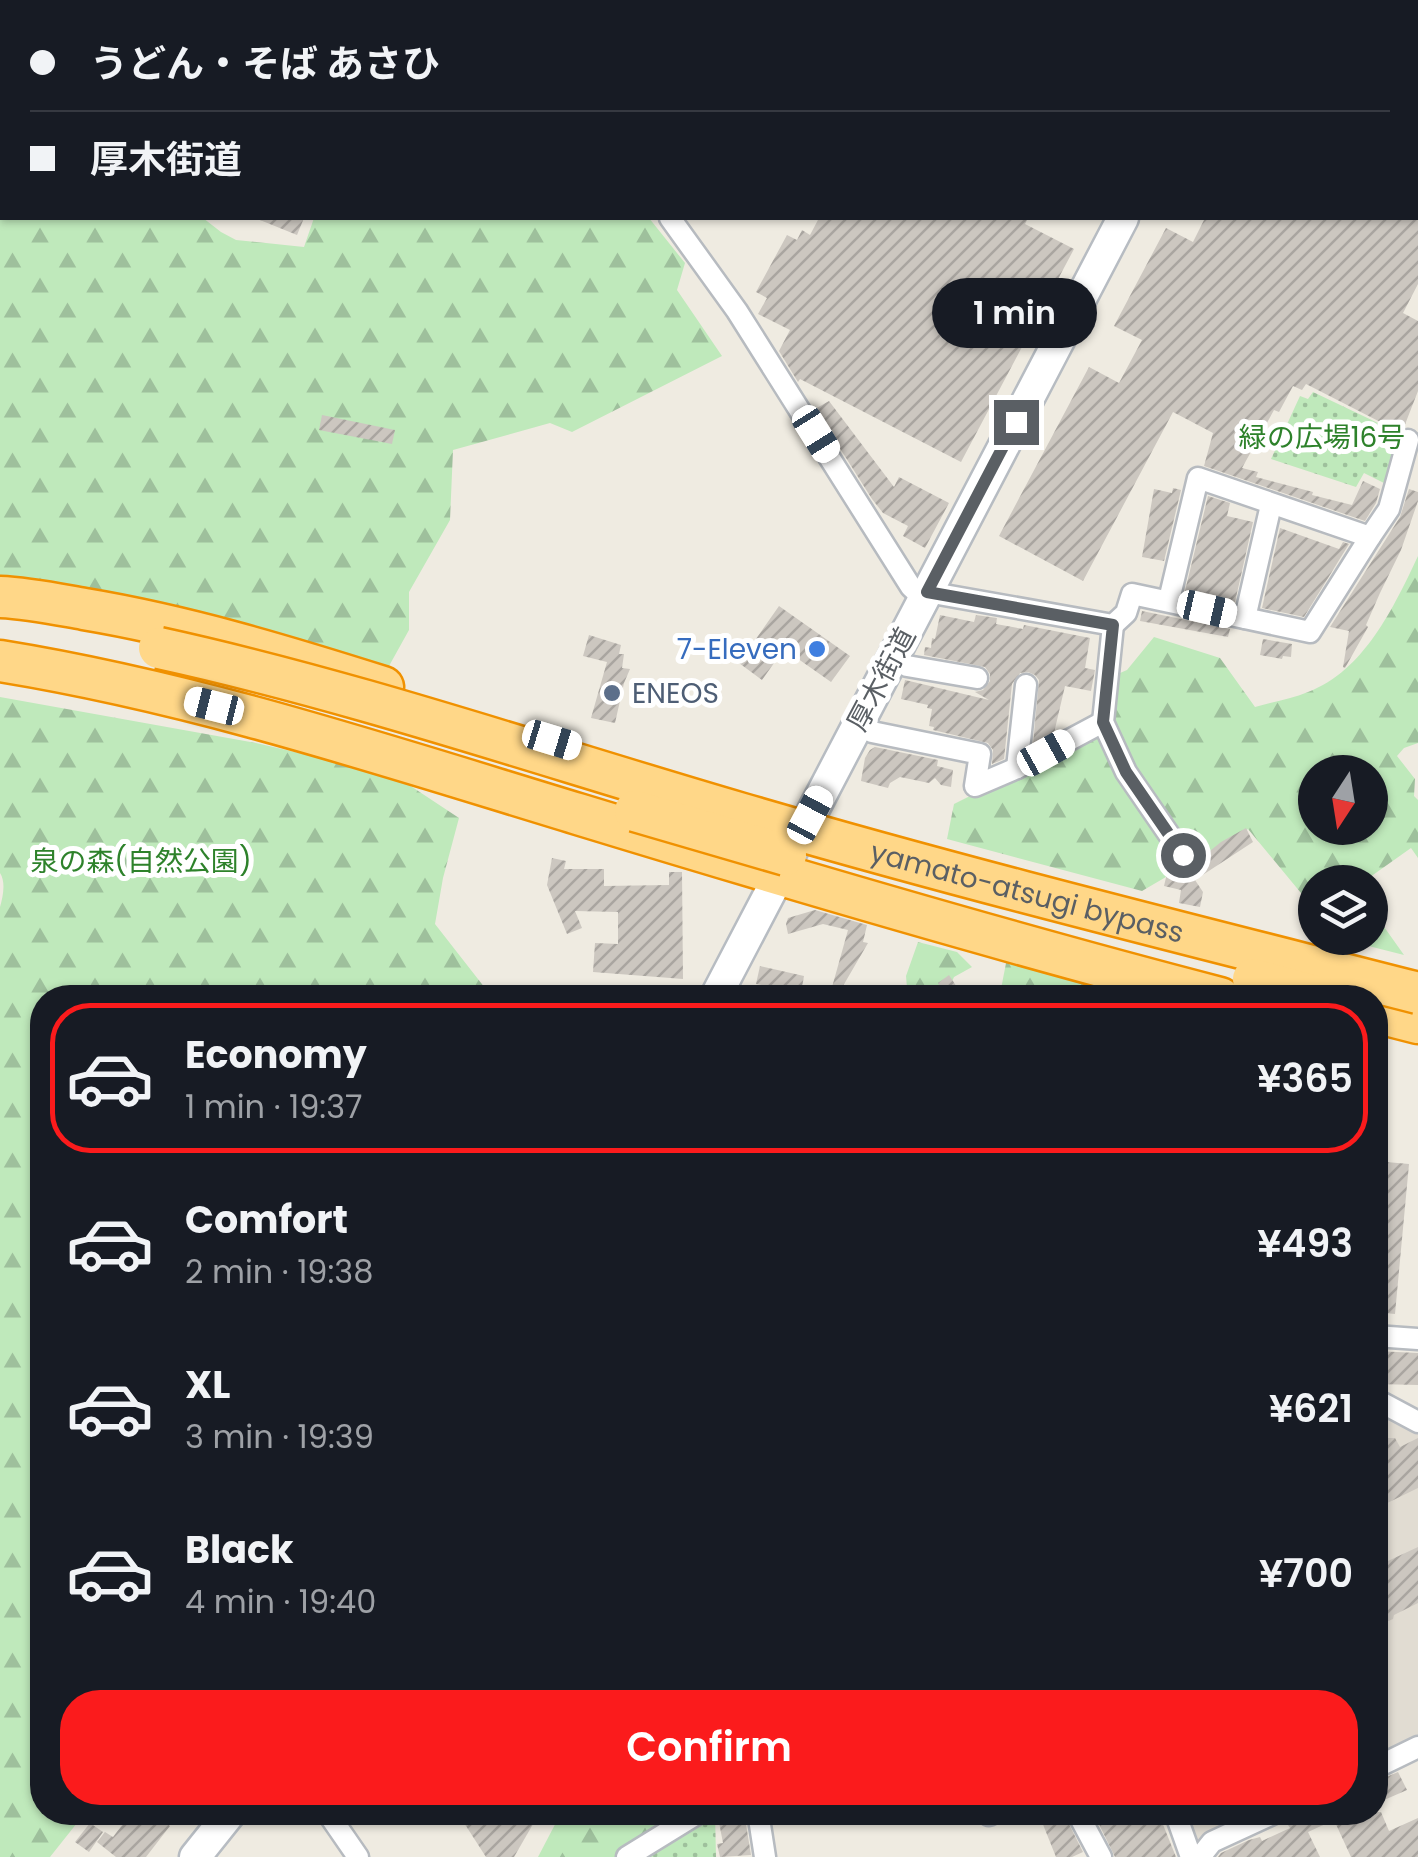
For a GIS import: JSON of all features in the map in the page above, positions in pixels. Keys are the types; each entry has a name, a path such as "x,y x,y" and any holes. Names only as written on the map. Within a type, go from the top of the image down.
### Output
{"highway":[{"path":"0,596 112,614 271,653 810,815 1004,869 1418,974"},
{"name":"yamato-atsugi bypass","path":"0,618 59,626 293,708 731,840 1273,985"},
{"name":"yamato-atsugi bypass","path":"0,644 57,653 222,662 999,886 1387,985"},
{"path":"0,661 135,686 287,725 778,874 1171,985"},
{"name":"yamato-atsugi bypass","path":"1388,985 1418,993"},
{"path":"1388,1015 1418,1023"},
{"path":"1388,1039 1418,1046"}],"street":[{"path":"671,220 737,311 911,586 925,595 1113,625"},
{"name":"厚木街道","path":"722,985 1122,220"},
{"path":"1183,855 1126,772 1103,722 1113,625 1126,613 1132,594 1310,632 1389,509 1408,440"},
{"path":"1170,600 1198,478 1370,538"},
{"path":"1245,618 1271,505"},
{"path":"892,658 907,666 977,678"},
{"path":"1017,768 1026,685"},
{"path":"857,725 872,732 980,754 975,786 1103,722"},
{"path":"1388,1337 1418,1339"},
{"path":"1388,1406 1418,1422"},
{"path":"1388,1762 1418,1747"},
{"path":"196,1857 221,1825"},
{"path":"337,1825 358,1857"},
{"path":"628,1857 679,1825"},
{"path":"760,1825 766,1857"},
{"path":"1084,1825 1101,1857"},
{"path":"1181,1825 1192,1857"},
{"path":"1210,1852 1255,1825"}],"shaded area":[{"path":"1388,1416 1418,1432 1418,1739 1388,1753"},
{"path":"1186,1825 1235,1825 1199,1842 1190,1836"}],"green space":[{"path":"0,220 206,220 236,240 304,247 313,220 651,220 685,263 677,290 722,356 572,432 550,423 453,450 450,520 409,592 409,630 389,666 91,591 0,582"},
{"name":"緑の広場16号","path":"1313,392 1401,434 1390,486 1364,473 1356,487 1271,459 1300,396 1308,399"},
{"path":"1418,556 1418,743 1404,748 1397,756 1415,779 1418,858 1411,848 1387,865 1298,865 1298,889 1248,829 1142,891 947,839 954,804 1096,733 1106,679 1127,670 1154,637 1220,658 1255,707 1288,699 1328,682 1361,653 1387,616"},
{"name":"泉の森(自然公園)","path":"0,697 256,743 394,775 459,818 435,924 483,985 30,985 30,1825 75,1825 50,1857 0,1857"},
{"path":"1388,932 1404,955 1388,951"},
{"path":"918,942 957,952 972,967 954,977 950,985 907,985 906,976"},
{"path":"1007,958 1116,985 1002,985"},
{"path":"555,1825 671,1825 619,1857 538,1857"},
{"path":"696,1825 715,1825 716,1857 645,1857"}],"building":[{"path":"260,220 303,220 297,235"},
{"path":"818,220 1027,220 1025,224 1074,249 961,462 800,379 798,382 779,351 790,330 758,314 767,298 756,292 787,235 797,240 802,230 810,235"},
{"path":"1204,220 1418,220 1418,284 1403,313 1418,321 1418,391 1404,427 1399,430 1306,384 1302,390 1293,386 1279,412 1274,410 1242,468 1258,472 1256,477 1352,505 1363,481 1380,489 1365,521 1204,466 1213,433 1173,412 1083,581 999,536 1089,367 1119,383 1142,340 1114,326 1166,228 1193,242"},
{"path":"829,401 894,487 899,477 949,503 925,548 903,536 908,526 883,513 872,499 815,409"},
{"path":"322,415 395,430 392,444 319,430"},
{"path":"1173,488 1181,490 1164,561 1142,557 1154,489 1172,493"},
{"path":"1409,489 1418,492 1418,501 1401,550 1368,627 1345,668 1349,631 1330,627 1400,517"},
{"path":"1208,496 1230,503 1227,516 1253,522 1235,602 1185,591"},
{"path":"1280,528 1339,549 1343,542 1349,544 1304,617 1262,608"},
{"path":"779,606 850,656 831,682 784,649 762,680 739,663"},
{"path":"1142,611 1230,629 1228,637 1140,621"},
{"path":"940,615 974,622 976,615 997,618 996,624 1023,629 1024,625 1090,638 1085,668 1095,670 1091,691 1065,686 1054,733 1033,744 1039,680 1028,672 1020,673 1012,684 1004,759 992,764 993,750 988,743 933,730 929,726 932,709 928,705 901,699 905,680 989,700 975,692 983,690 990,681 985,667 924,655 925,647 931,648 932,638 935,639"},
{"path":"589,635 621,645 622,668 630,669 615,723 591,718 607,662 583,656"},
{"path":"1263,639 1292,644 1291,657 1260,655"},
{"path":"875,747 938,760 937,766 953,770 951,787 941,785 935,778 929,783 900,777 888,788 861,781 865,758"},
{"path":"1246,828 1253,842 1195,880 1203,892 1200,907 1179,903 1181,890 1164,886 1169,865 1190,867"},
{"path":"552,858 566,861 564,869 604,869 604,886 669,885 669,872 682,872 683,979 593,972 595,943 618,944 618,912 575,911 582,928 567,934 547,885"},
{"path":"815,910 867,925 863,942 868,943 844,985 833,985 848,930 823,924 788,934 788,918"},
{"path":"760,966 804,976 802,985 756,984"},
{"path":"949,975 956,985 939,985"},
{"path":"1388,1162 1409,1164 1395,1314 1388,1313"},
{"path":"1388,1352 1418,1353 1418,1385 1388,1384"},
{"path":"1388,1438 1395,1438 1400,1447 1418,1438 1418,1488 1388,1503"},
{"path":"1418,1547 1418,1603 1388,1621 1388,1561"},
{"path":"1398,1772 1407,1790 1388,1798 1388,1776"},
{"path":"1418,1818 1418,1857 1351,1857 1336,1825 1386,1825 1389,1831"},
{"path":"88,1825 103,1832 89,1852 75,1842"},
{"path":"122,1825 170,1826 146,1857 116,1857 97,1842 105,1832 113,1837"},
{"path":"465,1825 532,1825 514,1857 486,1857"},
{"path":"720,1825 746,1825 751,1855 720,1857 717,1844 723,1843"},
{"path":"1043,1825 1070,1825 1083,1852 1056,1857"},
{"path":"1099,1825 1163,1825 1176,1857 1115,1857"},
{"path":"1288,1825 1323,1825 1308,1832 1320,1857 1218,1857 1249,1840 1260,1837 1262,1841 1290,1828"}],"place":[{"name":"7-Eleven","path":"817,649"},
{"name":"ENEOS","path":"612,693"}],"route":[{"path":"1016,422 927,592 1113,625 1103,722 1126,772 1183,855"}]}
